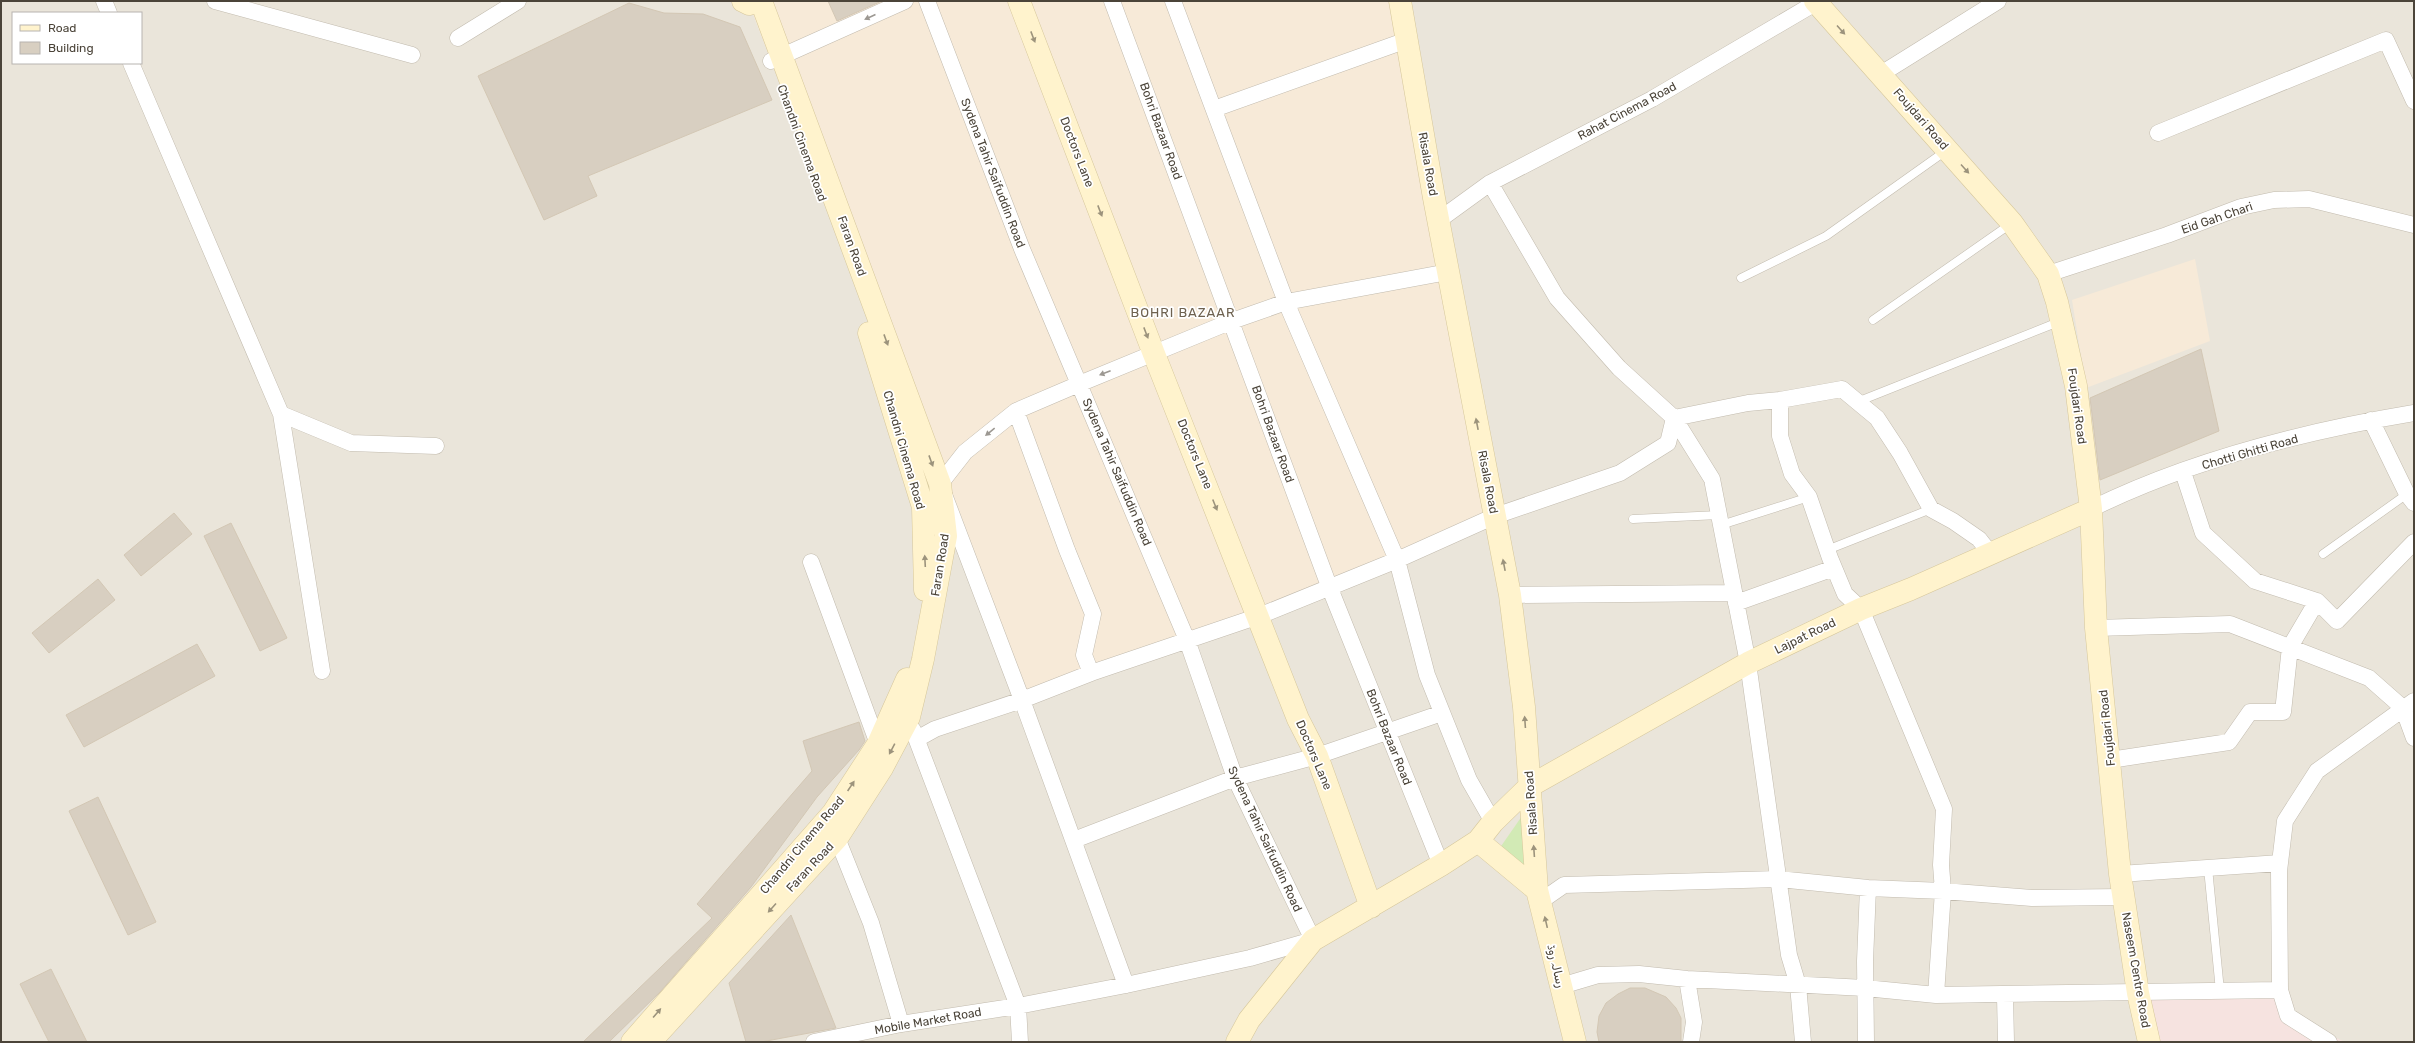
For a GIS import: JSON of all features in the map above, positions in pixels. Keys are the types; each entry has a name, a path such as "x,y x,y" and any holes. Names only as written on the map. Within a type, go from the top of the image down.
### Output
{"street":[{"path":"104,1 109,12"},
{"path":"215,1 412,55"},
{"path":"458,38 518,1"},
{"path":"777,58 905,1"},
{"name":"Sydena Tahir Saifuddin Road","path":"926,1 1022,248 1187,640 1235,778 1313,940"},
{"name":"Doctors Lane","path":"1019,1 1154,354 1260,616 1298,719 1317,756 1371,906"},
{"name":"Bohri Bazaar Road","path":"1112,1 1232,321 1329,586 1441,865"},
{"path":"1173,1 1286,302 1397,560 1428,675 1442,712 1469,780 1493,822"},
{"name":"Risala Road","path":"1400,1 1448,272 1510,595 1524,707 1539,895"},
{"path":"1881,74 1998,1"},
{"name":"Chandni Cinema Road","path":"632,1042 833,813 878,744 906,681 918,636 926,569 923,507 851,276 777,58 750,2"},
{"name":"Foujdari Road","path":"1816,2 2012,223 2048,274 2063,320 2076,386 2091,509 2096,628 2120,874 2124,898"},
{"name":"Rahat Cinema Road","path":"1439,220 1490,183 1652,99 1816,2"},
{"path":"1214,109 1407,40"},
{"path":"2158,133 2386,40 2414,101"},
{"name":"Faran Road","path":"650,1042 837,838 882,768 909,717 923,659 946,536 940,484 777,58"},
{"path":"131,64 281,414 322,671"},
{"path":"1490,183 1557,298 1618,368 1674,418 1712,479 1748,663 1789,955 1798,985 1803,1042"},
{"name":"Eid Gah Chari","path":"2048,274 2167,235 2241,207 2274,200 2309,198 2414,225"},
{"path":"1126,985 1074,840 940,484 965,452 1016,411 1079,384 1232,321 1286,302 1448,272"},
{"path":"1674,418 1748,403 1780,400 1842,389 1877,418 1900,453 1931,509 1953,521 1979,539 1990,553"},
{"path":"1780,400 1780,436 1792,474 1809,497 1827,550 1845,594 1861,609 1944,809 1942,865 1943,891 1936,995"},
{"path":"1016,411 1066,550 1093,614 1084,655 1091,673"},
{"name":"Chotti Ghitti Road","path":"2091,509 2121,494 2262,446 2371,420 2414,413"},
{"path":"281,414 351,443 436,446"},
{"path":"916,739 935,729 1022,700 1091,673 1260,616 1329,586 1397,560 1494,516 1620,473 1668,444 1674,418"},
{"path":"2371,420 2410,498"},
{"path":"2183,472 2203,533 2255,581 2318,601 2337,621 2414,542"},
{"name":"Lajpat Road","path":"1313,940 1441,865 1478,841 1493,822 1530,786 1748,663 1861,609 2091,509"},
{"path":"811,562 878,744"},
{"path":"1510,595 1735,598 1834,568"},
{"path":"2110,760 2229,742 2250,712 2283,712 2290,647 2318,601"},
{"path":"2096,628 2230,624 2370,678 2409,704 2414,738"},
{"path":"2329,1042 2288,1016 2280,990 2280,863 2285,821 2317,771 2409,704"},
{"path":"1074,840 1235,778 1317,756 1442,712"},
{"path":"909,717 916,739 1018,1006 1020,1042"},
{"path":"837,838 871,922 901,1024"},
{"path":"1478,841 1539,895 1564,885 1778,878 1868,888 1943,891 2032,898 2124,898"},
{"path":"2120,874 2280,863"},
{"path":"1866,1042 1865,988 1868,888"},
{"name":"رسالہ روڈ","path":"1539,895 1575,1042"},
{"name":"Naseem Centre Road","path":"2124,898 2138,993 2149,1042"},
{"path":"1237,1042 1248,1020 1313,940"},
{"name":"Mobile Market Road","path":"814,1042 901,1024 1018,1006 1126,985 1250,958 1313,940"},
{"path":"1561,986 1598,975 1639,974 1687,979 1865,988 1936,995 2005,996 2280,990"},
{"path":"1687,979 1694,1022 1691,1042"},
{"path":"2005,996 2006,1042"}],"lane":[{"path":"1741,278 1826,236 1948,150"},
{"path":"1873,320 2012,223"},
{"path":"1857,402 2063,320"},
{"path":"1633,519 1720,520 1809,497"},
{"path":"2323,554 2410,498"},
{"path":"1827,550 1931,509"},
{"path":"2208,868 2220,991"}],"shaded area":[{"path":"1,1 2414,1 2414,1042 1,1042"},
{"name":"BOHRI BAZAAR","path":"743,1 1400,1 1495,516 1022,700 783,55 771,61 749,4"},
{"path":"2195,259 2210,341 2086,388 2072,300"},
{"path":"2280,990 2288,1016 2345,1042 2149,1042 2138,993"}],"green space":[{"path":"1522,816 1528,867 1497,852"}],"building":[{"path":"828,1 882,1 837,21"},
{"path":"629,3 664,13 703,14 740,27 772,100 588,176 597,196 544,220 478,76"},
{"path":"2201,349 2219,431 2100,480 2090,398"},
{"path":"174,513 192,534 141,576 124,555"},
{"path":"231,523 287,638 260,651 204,536"},
{"path":"98,579 115,600 49,653 32,633"},
{"path":"197,644 215,676 84,747 66,715"},
{"path":"859,722 865,741 859,750 817,797 751,887 660,992 609,1042 583,1042 712,918 697,904 812,771 803,741"},
{"path":"98,797 156,922 128,935 69,811"},
{"path":"791,915 836,1028 761,1042 746,1042 729,983"},
{"path":"51,969 87,1042 49,1042 20,984"},
{"path":"1630,988 1645,988 1666,997 1676,1008 1681,1018 1681,1042 1599,1042 1597,1032 1599,1016 1606,1003 1618,994"}],"district":[{"name":"BOHRI BAZAAR","path":"1183,312"}]}
